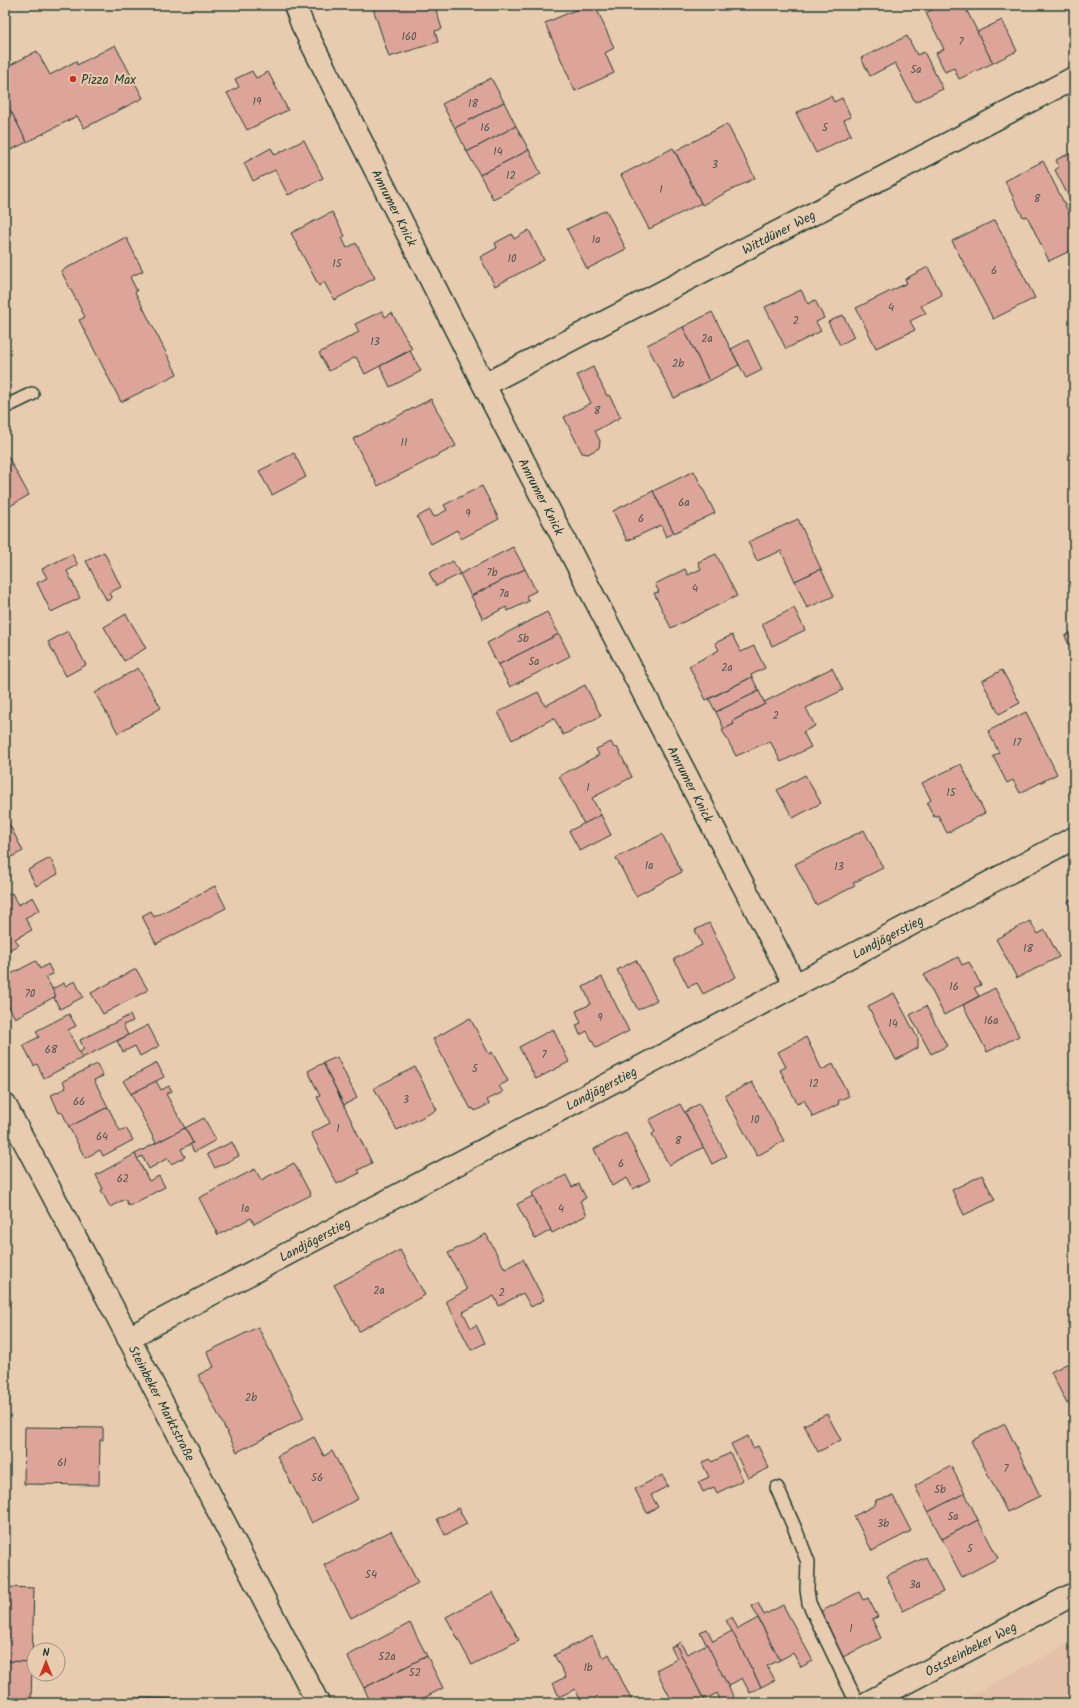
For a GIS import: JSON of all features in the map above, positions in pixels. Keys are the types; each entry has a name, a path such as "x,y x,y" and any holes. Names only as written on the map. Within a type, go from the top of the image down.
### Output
{"street":[{"name":"Amrumer Knick","path":"295,5 302,24 484,385 795,985"},
{"name":"Wittdüner Weg","path":"484,385 1074,78"},
{"name":"Landjägerstieg","path":"128,1338 1074,838"},
{"name":"Steinbeker Marktstraße","path":"7,1112 128,1338 318,1703"},
{"name":"Oststeinbeker Weg","path":"867,1703 1074,1594"}],"lane":[{"path":"5,407 32,394"},
{"path":"777,1488 808,1562 807,1590 809,1602 857,1703"}],"shaded area":[{"path":"1067,1644 1074,1659 1074,1703 958,1703"}],"building":[{"path":"372,5 425,5 427,10 435,7 442,29 435,31 438,42 389,57"},
{"path":"587,5 595,5 614,48 605,53 614,73 575,91 545,23"},
{"path":"701,5 709,5 702,8"},
{"path":"941,5 964,5 993,63 959,79 954,68 945,72 936,53 944,49 926,13"},
{"path":"1002,20 1017,51 993,63 977,32"},
{"path":"907,36 917,55 924,52 943,89 915,102 895,63 870,76 861,58"},
{"path":"115,45 143,98 84,128 77,116 27,142 5,100 5,68 37,51 50,75 76,61 77,65"},
{"path":"252,71 256,78 268,72 288,110 247,130 227,93 239,87 235,79"},
{"path":"491,78 504,102 455,128 442,104"},
{"path":"831,96 834,102 842,98 851,117 844,120 851,135 816,153 796,113"},
{"path":"5,100 27,142 5,153"},
{"path":"504,102 516,126 467,152 455,128"},
{"path":"727,124 755,178 702,205 675,151"},
{"path":"516,126 529,150 480,175 467,152"},
{"path":"304,140 323,178 288,195 275,170 253,181 244,163 271,148 275,155"},
{"path":"673,148 701,203 649,229 621,175"},
{"path":"529,150 541,174 493,199 480,175"},
{"path":"1070,153 1074,160 1074,207 1055,170 1059,167 1056,160"},
{"path":"1043,161 1074,223 1074,249 1049,261 1027,216 1023,217 1005,181"},
{"path":"606,210 626,249 587,269 567,229"},
{"path":"332,212 345,236 342,238 347,248 356,243 375,278 334,300 324,282 319,286 291,233"},
{"path":"995,220 1035,298 993,319 952,241"},
{"path":"529,230 544,260 495,286 480,257 497,248 495,243 512,234 514,239"},
{"path":"126,237 143,271 130,277 137,291 135,292 177,374 121,402 79,320 85,317 61,271"},
{"path":"928,267 942,295 921,306 926,313 910,321 915,330 876,348 856,308 907,283 905,279"},
{"path":"801,290 808,304 815,300 824,318 816,322 821,331 786,349 765,307"},
{"path":"382,311 385,317 392,313 412,349 365,374 356,357 329,371 319,353 359,332 355,324"},
{"path":"712,312 739,365 709,381 683,327"},
{"path":"843,315 854,337 840,345 828,322"},
{"path":"683,327 709,381 674,398 647,345"},
{"path":"748,340 762,370 746,378 731,349"},
{"path":"410,351 421,371 390,387 380,366"},
{"path":"593,367 607,396 609,395 621,417 595,431 600,441 599,448 588,454 582,453 564,417 591,403 577,375"},
{"path":"431,399 456,446 378,486 353,439"},
{"path":"5,453 29,495 5,509"},
{"path":"294,453 306,477 272,495 259,471"},
{"path":"694,471 715,513 674,533 653,491"},
{"path":"482,486 499,519 461,539 457,530 431,544 417,517 430,510 434,517 447,510 444,505"},
{"path":"653,491 674,533 666,537 661,525 627,541 613,511"},
{"path":"798,519 821,569 795,581 781,551 757,561 748,542"},
{"path":"513,547 525,569 471,596 460,574"},
{"path":"104,552 121,587 109,593 112,598 107,601 86,561"},
{"path":"72,554 78,565 67,571 80,598 51,612 37,583 47,578 42,569"},
{"path":"716,554 737,596 671,628 654,593 659,592 655,584 685,569 688,575 701,569 698,562"},
{"path":"453,561 460,574 436,586 429,573"},
{"path":"525,569 536,591 526,596 529,601 508,611 506,607 483,619 471,596"},
{"path":"821,569 834,596 807,608 795,581"},
{"path":"794,608 805,630 772,646 762,624"},
{"path":"547,612 559,634 498,665 487,643"},
{"path":"126,614 146,648 124,661 104,627"},
{"path":"68,631 86,665 66,676 48,642"},
{"path":"1074,631 1074,656 1065,636"},
{"path":"559,634 570,656 510,687 498,665"},
{"path":"732,635 741,652 754,646 765,668 751,675 752,677 706,700 689,666 719,650 715,643"},
{"path":"1074,662 1074,677 1068,665"},
{"path":"138,668 161,708 118,733 95,693"},
{"path":"832,668 843,690 806,708 815,726 803,732 811,747 781,762 770,741 736,756 722,730 734,724 732,721 765,704 764,702"},
{"path":"1002,670 1020,703 999,714 982,681"},
{"path":"752,677 759,691 716,712 709,699"},
{"path":"585,685 601,716 563,735 554,718 512,740 498,712 538,692 545,706"},
{"path":"759,691 765,704 732,721 734,724 724,729 716,712"},
{"path":"1026,712 1057,774 1020,793 1013,780 1007,783 993,756 999,753 988,731"},
{"path":"611,742 614,748 617,747 632,777 592,798 601,815 584,824 559,776 599,755 596,749"},
{"path":"961,764 985,813 947,833 938,815 934,817 927,803 931,800 922,783"},
{"path":"805,775 821,803 793,818 777,790"},
{"path":"601,815 611,835 580,851 569,831"},
{"path":"5,816 23,851 5,860"},
{"path":"864,830 883,868 853,883 855,886 816,905 795,864"},
{"path":"662,834 682,872 636,896 616,858"},
{"path":"50,858 58,874 36,886 28,870"},
{"path":"215,886 226,908 156,944 142,916 151,911 154,917"},
{"path":"12,893 18,905 33,897 40,910 25,918 32,930 15,939 19,945 6,951 5,896"},
{"path":"1074,898 1074,913 1068,901"},
{"path":"1030,921 1038,934 1045,930 1059,957 1017,978 996,939"},
{"path":"709,923 736,977 703,994 697,983 688,987 674,959 702,945 695,930"},
{"path":"958,957 962,965 969,962 981,985 974,988 979,996 944,1015 924,975"},
{"path":"636,960 657,1000 638,1010 617,970"},
{"path":"36,961 40,969 48,964 53,974 46,977 56,996 15,1018 5,1000 5,977"},
{"path":"136,969 148,990 103,1014 91,993"},
{"path":"602,977 629,1031 596,1048 587,1031 580,1035 576,1025 581,1023 576,1011 591,1004 583,987"},
{"path":"75,981 83,997 60,1009 54,998 56,996 52,989 64,983 65,986"},
{"path":"995,988 1019,1036 987,1052 963,1005"},
{"path":"894,993 918,1039 918,1048 896,1060 868,1006"},
{"path":"926,1006 947,1046 931,1054 910,1015"},
{"path":"69,1014 76,1026 68,1030 82,1058 44,1078 37,1064 34,1066 23,1045 39,1037 36,1031"},
{"path":"130,1015 133,1021 123,1025 128,1035 82,1058 80,1052 84,1049 80,1040"},
{"path":"470,1018 489,1054 492,1052 508,1081 499,1086 503,1092 487,1100 489,1104 475,1111 473,1108 471,1109 433,1039"},
{"path":"148,1025 159,1046 140,1056 135,1046 123,1052 117,1041"},
{"path":"553,1029 569,1062 536,1079 519,1047"},
{"path":"806,1037 822,1070 833,1064 849,1096 838,1101 839,1104 813,1117 804,1100 797,1103 780,1070 786,1067 778,1052"},
{"path":"337,1057 357,1098 344,1105 323,1063"},
{"path":"157,1063 164,1077 131,1094 123,1081"},
{"path":"323,1063 372,1163 358,1170 360,1173 337,1184 311,1133 330,1123 317,1097 320,1096 308,1071"},
{"path":"97,1064 103,1076 94,1080 108,1107 69,1127 62,1112 59,1113 51,1095 66,1088 63,1081"},
{"path":"415,1067 437,1110 397,1130 374,1088"},
{"path":"156,1081 161,1090 169,1086 172,1091 166,1094 185,1128 156,1143 131,1094"},
{"path":"752,1082 784,1141 757,1156 725,1096"},
{"path":"680,1104 704,1147 669,1165 652,1134 655,1132 649,1120"},
{"path":"699,1104 727,1156 712,1164 685,1112"},
{"path":"108,1107 120,1131 126,1128 133,1140 103,1156 100,1150 85,1158 69,1127"},
{"path":"204,1118 216,1140 194,1152 190,1144 193,1143 185,1128"},
{"path":"185,1128 193,1143 181,1149 185,1157 171,1164 168,1158 149,1169 142,1156 137,1159 135,1154"},
{"path":"626,1133 650,1180 633,1189 627,1178 612,1186 594,1149"},
{"path":"232,1142 239,1156 215,1168 207,1154"},
{"path":"135,1154 149,1181 159,1176 165,1187 129,1206 125,1199 110,1207 101,1190 103,1189 96,1175"},
{"path":"294,1163 311,1195 254,1224 251,1218 218,1235 199,1198 255,1169 261,1180"},
{"path":"566,1175 572,1187 579,1184 586,1198 580,1201 587,1215 552,1233 532,1193"},
{"path":"982,1175 995,1200 964,1215 952,1190"},
{"path":"533,1196 551,1230 535,1239 517,1204"},
{"path":"486,1234 505,1269 523,1259 544,1300 531,1307 523,1293 499,1306 494,1296 463,1312 471,1328 476,1325 485,1343 471,1350 446,1301 467,1290 448,1253"},
{"path":"400,1250 425,1295 359,1331 334,1285"},
{"path":"258,1327 304,1418 237,1452 198,1375 214,1367 207,1352"},
{"path":"1074,1360 1074,1400 1067,1404 1051,1372"},
{"path":"827,1414 841,1440 818,1452 804,1425"},
{"path":"1005,1424 1040,1496 1007,1512 971,1441"},
{"path":"25,1427 103,1428 103,1440 100,1440 99,1485 24,1484"},
{"path":"748,1436 753,1448 758,1446 769,1468 748,1478 731,1444"},
{"path":"314,1437 324,1456 332,1451 358,1499 312,1523 277,1456"},
{"path":"730,1453 743,1480 717,1493 714,1487 703,1492 698,1482 709,1477 702,1463 710,1459 712,1462"},
{"path":"951,1466 965,1493 928,1512 915,1486"},
{"path":"662,1475 668,1486 651,1495 658,1507 647,1513 635,1489"},
{"path":"965,1493 978,1520 942,1539 928,1512"},
{"path":"893,1496 911,1531 872,1551 854,1516 875,1505 876,1500"},
{"path":"458,1508 467,1524 445,1535 437,1519"},
{"path":"978,1520 998,1558 962,1577 942,1539"},
{"path":"391,1531 418,1583 351,1618 324,1565"},
{"path":"926,1557 943,1592 903,1611 886,1576"},
{"path":"5,1587 34,1588 33,1642 26,1642 26,1662 5,1661"},
{"path":"493,1592 519,1640 472,1665 446,1617"},
{"path":"859,1592 863,1600 868,1598 878,1617 872,1619 881,1638 841,1658 818,1613"},
{"path":"758,1603 764,1615 783,1605 813,1661 801,1667 793,1653 780,1660 752,1606"},
{"path":"732,1617 738,1629 758,1618 780,1660 767,1666 775,1680 761,1687 726,1620"},
{"path":"410,1623 427,1656 364,1688 347,1656"},
{"path":"707,1629 713,1641 732,1631 761,1687 750,1693 742,1678 728,1686 700,1632"},
{"path":"592,1636 603,1658 609,1654 633,1703 582,1703 575,1689 559,1697 553,1683 566,1677 554,1655"},
{"path":"680,1642 687,1654 707,1644 736,1702 722,1703 717,1693 704,1700 676,1645"},
{"path":"676,1645 704,1700 697,1703 673,1703 656,1670 677,1659 671,1647"},
{"path":"427,1656 443,1688 414,1703 371,1703 364,1688"},
{"path":"5,1661 26,1662 26,1682 32,1682 31,1703 5,1703"},
{"path":"102,1698 126,1698 126,1703 102,1703"},
{"path":"126,1698 151,1698 151,1703 126,1703"},
{"path":"151,1698 176,1699 176,1703 151,1703"},
{"path":"176,1699 195,1699 195,1701 201,1701 201,1703 176,1703"},
{"path":"201,1701 225,1701 225,1703 201,1703"}],"place":[{"name":"Pizza Max","path":"73,79"}]}
